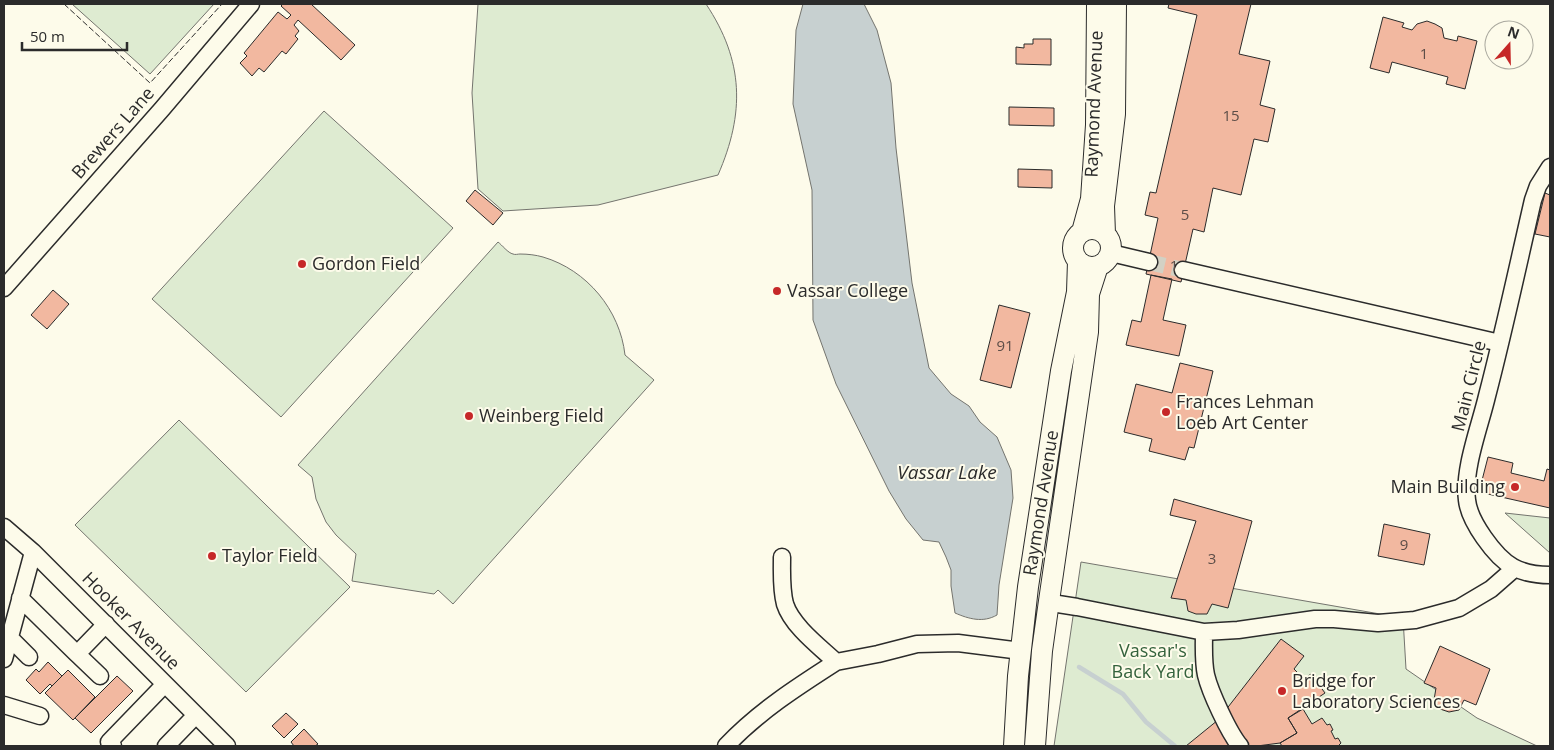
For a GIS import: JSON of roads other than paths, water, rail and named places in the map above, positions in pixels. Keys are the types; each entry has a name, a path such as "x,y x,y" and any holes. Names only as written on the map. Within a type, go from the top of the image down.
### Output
{"main road":[{"name":"Raymond Avenue","path":"1014,746 1028,587 1061,371 1077,292 1078,261 1074,255 1074,243 1075,239 1082,232 1090,198 1096,125 1097,4"},
{"name":"Raymond Avenue","path":"1035,746 1042,651 1088,332 1089,294 1105,251 1104,206 1115,114 1116,4"},
{"path":"1078,261 1087,267 1105,251 1096,230 1082,232"}],"street":[{"name":"Brewers Lane","path":"4,288 162,109 251,4"},
{"name":"Main Circle","path":"1550,167 1538,186 1533,200 1466,487 1467,502 1476,525 1490,546 1515,568 1530,573 1550,576"},
{"path":"1105,251 1149,262"},
{"path":"1184,270 1500,343"},
{"path":"1054,423 1074,426"},
{"name":"Hooker Avenue","path":"4,526 106,624 227,746"},
{"path":"4,659 33,552"},
{"path":"782,557 782,585 786,605 794,620 810,639 836,662"},
{"path":"1048,601 1204,632 1238,630 1315,618 1378,623 1416,620 1459,608 1491,590 1515,568"},
{"path":"20,598 100,676"},
{"path":"77,654 106,624"},
{"path":"1204,632 1206,676 1219,708 1240,746"},
{"path":"10,638 30,657"},
{"path":"726,746 737,734 777,701 836,662 917,644 958,643 1021,651"},
{"path":"113,746 108,742 165,684"},
{"path":"4,705 40,716"},
{"path":"166,746 196,715"}],"water":[{"name":"Vassar Lake","path":"803,4 864,4 877,30 891,83 896,148 912,283 929,368 951,394 969,406 980,422 997,437 1011,470 1013,498 999,585 997,615 986,619 976,619 955,613 951,570 939,542 923,540 906,519 889,491 836,384 813,320 812,190 793,104 796,30"}],"waterway":[{"path":"1079,667 1123,694 1146,722 1175,746"}],"tunnel":[{"path":"1149,262 1183,270"}],"place":[{"name":"Gordon Field","path":"302,264"},
{"name":"Vassar College","path":"777,291"},
{"name":"Frances Lehman Loeb Art Center","path":"1166,412"},
{"name":"Weinberg Field","path":"469,416"},
{"name":"Main Building","path":"1515,487"},
{"name":"Taylor Field","path":"212,556"},
{"name":"Bridge for Laboratory Sciences","path":"1282,691"}],"park label":[{"name":"Vassar's Back Yard","path":"1153,661"}]}
